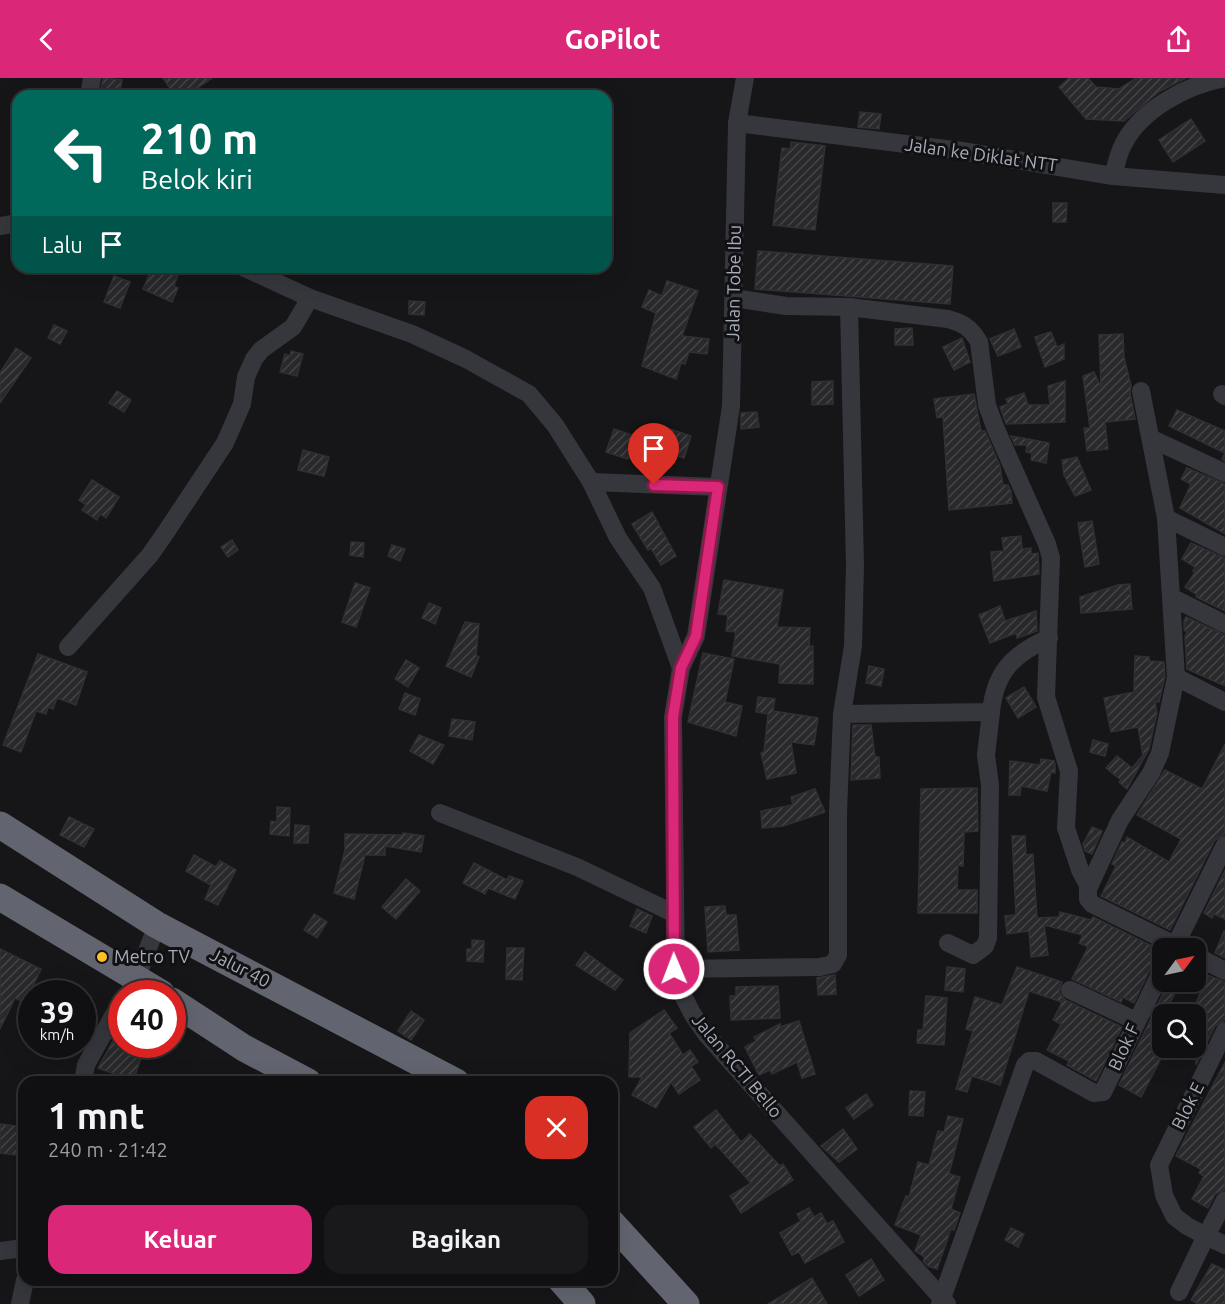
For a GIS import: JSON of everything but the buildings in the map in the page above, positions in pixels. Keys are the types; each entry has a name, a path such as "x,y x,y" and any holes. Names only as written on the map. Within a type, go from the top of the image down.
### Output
{"highway":[{"name":"Jalur 40","path":"0,825 157,925 445,1076"},
{"path":"0,897 124,980"},
{"path":"186,1010 244,1048 297,1076"},
{"path":"618,1230 682,1302"},
{"path":"566,1286 582,1304"}],"street":[{"name":"Jalan Tobe Ibu","path":"718,487 731,406 737,123 745,78"},
{"path":"1113,176 1123,145 1147,115 1176,96 1210,81 1225,78"},
{"name":"Jalan ke Diklat NTT","path":"737,123 962,151 1113,176 1225,185"},
{"path":"256,273 310,298 412,334 514,383 529,394 545,412 591,482 618,538 652,588 681,668"},
{"path":"68,647 150,555 166,532 225,443 242,404 246,377 254,359 261,350 293,327 310,298"},
{"path":"734,298 786,306 849,308 948,318 963,323 975,335 979,342 987,405 994,427 1047,544 1051,558 1046,698 1070,780 1066,828 1088,885 1088,899 1092,904 1159,938"},
{"path":"674,969 820,967 836,961 842,714 853,646 855,565 849,308"},
{"path":"1088,885 1120,820 1151,773 1160,753 1176,677 1166,518 1141,391"},
{"path":"1152,439 1225,473"},
{"path":"591,482 718,487"},
{"name":"Jalan RCTI Bello","path":"718,487 696,636 681,668 673,717 674,969 682,996 707,1035 943,1303"},
{"path":"1166,518 1225,547"},
{"path":"1171,597 1225,624"},
{"path":"948,943 973,955 985,946 988,938 990,785 986,755 991,712 998,679 1026,649 1049,638"},
{"path":"1176,677 1225,702"},
{"path":"842,714 991,712"},
{"path":"440,813 586,871 673,913"},
{"path":"1181,938 1225,845"},
{"path":"134,980 157,925"},
{"path":"1206,961 1225,971"},
{"path":"1070,990 1136,1021"},
{"name":"Blok F","path":"943,1303 1025,1065 1029,1061 1036,1061 1094,1093 1103,1092 1152,990"},
{"path":"84,1076 86,1065 108,1025"},
{"name":"Blok E","path":"1225,1031 1159,1165 1169,1208 1187,1227 1225,1245"},
{"path":"1179,1292 1225,1200"},
{"path":"0,1251 18,1249"},
{"path":"20,1304 24,1286"}],"place":[{"name":"Metro TV","path":"102,957"}],"route":[{"path":"654,485 718,487 696,636 681,668 673,717 674,969"}]}
